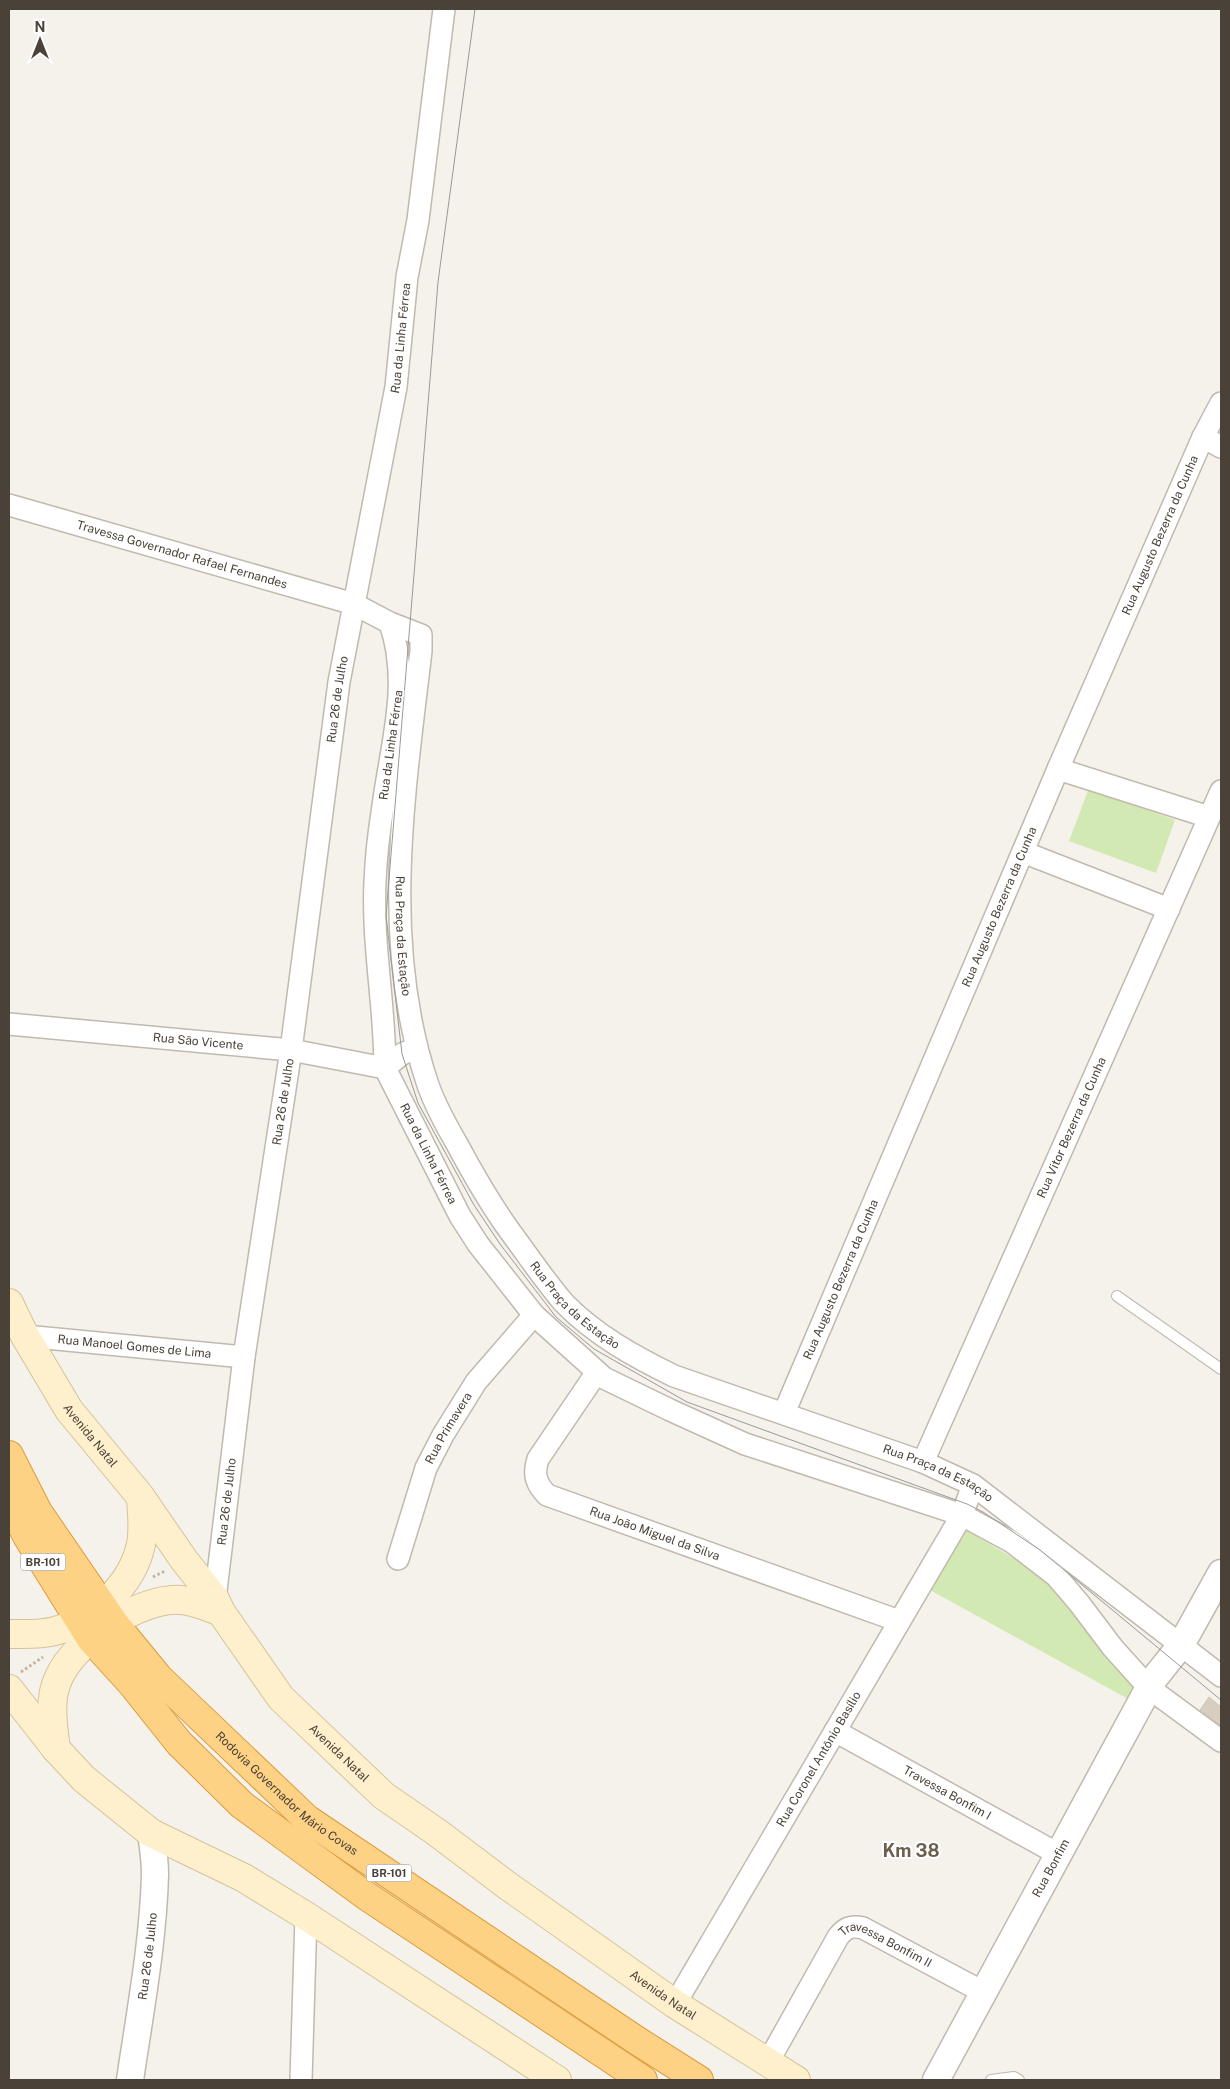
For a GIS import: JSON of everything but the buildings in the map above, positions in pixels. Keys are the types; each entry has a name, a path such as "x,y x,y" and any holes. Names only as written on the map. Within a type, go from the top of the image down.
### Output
{"highway":[{"name":"Rodovia Governador Mário Covas","path":"9,1455 38,1512 108,1614 159,1678 307,1819 636,2040 699,2080"},
{"name":"BR-101","path":"9,1501 27,1536 85,1630 132,1684 178,1743 242,1805 366,1896 643,2080"}],"main road":[{"name":"Avenida Natal","path":"9,1303 25,1336 69,1410 140,1496 281,1698 384,1796 676,2004 796,2080"},
{"path":"108,1614 137,1558 141,1545 144,1524 140,1496"},
{"path":"56,1749 52,1718 53,1696 58,1678 85,1630 108,1614 139,1608 159,1601 181,1600 218,1606"},
{"path":"9,1634 28,1635 54,1631 85,1630"},
{"path":"9,1689 56,1749 84,1779 152,1833 244,1878 306,1916 557,2080"}],"street":[{"name":"Rua da Linha Férrea","path":"354,604 396,387 407,277 418,220 444,9"},
{"name":"Rua Augusto Bezerra da Cunha","path":"784,1413 1022,852 1202,437 1220,409"},
{"path":"1202,437 1221,447"},
{"name":"Travessa Governador Rafael Fernandes","path":"9,505 354,604"},
{"path":"354,604 390,623"},
{"name":"Rua 26 de Julho","path":"218,1606 244,1357 291,1050 339,682 354,604"},
{"name":"Rua da Linha Férrea","path":"390,623 397,643 400,668 398,709 382,806 375,883 375,937 385,1045 385,1068 460,1216 478,1244 534,1315 601,1375"},
{"name":"Rua Praça da Estação","path":"390,623 420,635 421,651 399,874 403,977 416,1048 428,1087 444,1122 466,1162 493,1207 565,1303 593,1328 635,1357 674,1376 923,1462 973,1485 1175,1652 1221,1676"},
{"path":"1058,769 1210,817"},
{"name":"Rua Vitor Bezerra da Cunha","path":"923,1462 1221,791"},
{"path":"1022,852 1168,909"},
{"name":"Rua São Vicente","path":"9,1024 291,1050 385,1068"},
{"path":"385,1068 402,1054 416,1048"},
{"name":"Rua Primavera","path":"398,1559 426,1468 443,1435 476,1382 534,1315"},
{"name":"Rua Manoel Gomes de Lima","path":"25,1336 244,1357"},
{"name":"Rua Praça da Estação","path":"601,1375 670,1410 745,1444 962,1515 1012,1542 1056,1576 1080,1603 1113,1648 1149,1688 1221,1741"},
{"name":"Rua João Miguel da Silva","path":"601,1375 538,1458 535,1467 538,1486 547,1495 899,1621"},
{"name":"Rua Coronel Antônio Basílio","path":"676,2004 962,1515 973,1485"},
{"name":"Rua Bonfim","path":"936,2080 1149,1688 1175,1652 1221,1573"},
{"name":"Travessa Bonfim I","path":"835,1731 1058,1854"},
{"name":"Rua 26 de Julho","path":"130,2080 146,1976 151,1923 155,1874 152,1833"},
{"path":"301,2080 306,1916"},
{"name":"Travessa Bonfim II","path":"768,2062 838,1937 845,1928 856,1926 863,1928 983,1992"}],"lane":[{"path":"1117,1296 1221,1369"},
{"path":"991,2080 1014,2077 1019,2080"}],"green space":[{"path":"1089,788 1175,820 1156,873 1069,841"},
{"path":"964,1529 1025,1565 1059,1590 1131,1679 1133,1689 1130,1700 930,1590"}],"tram line":[{"path":"475,9 438,282 386,916 402,1054 418,1103 474,1205 500,1244 556,1317 594,1349 687,1402 967,1504 983,1512 1040,1550 1221,1700"}],"district":[{"name":"Km 38","path":"911,1851"}]}
